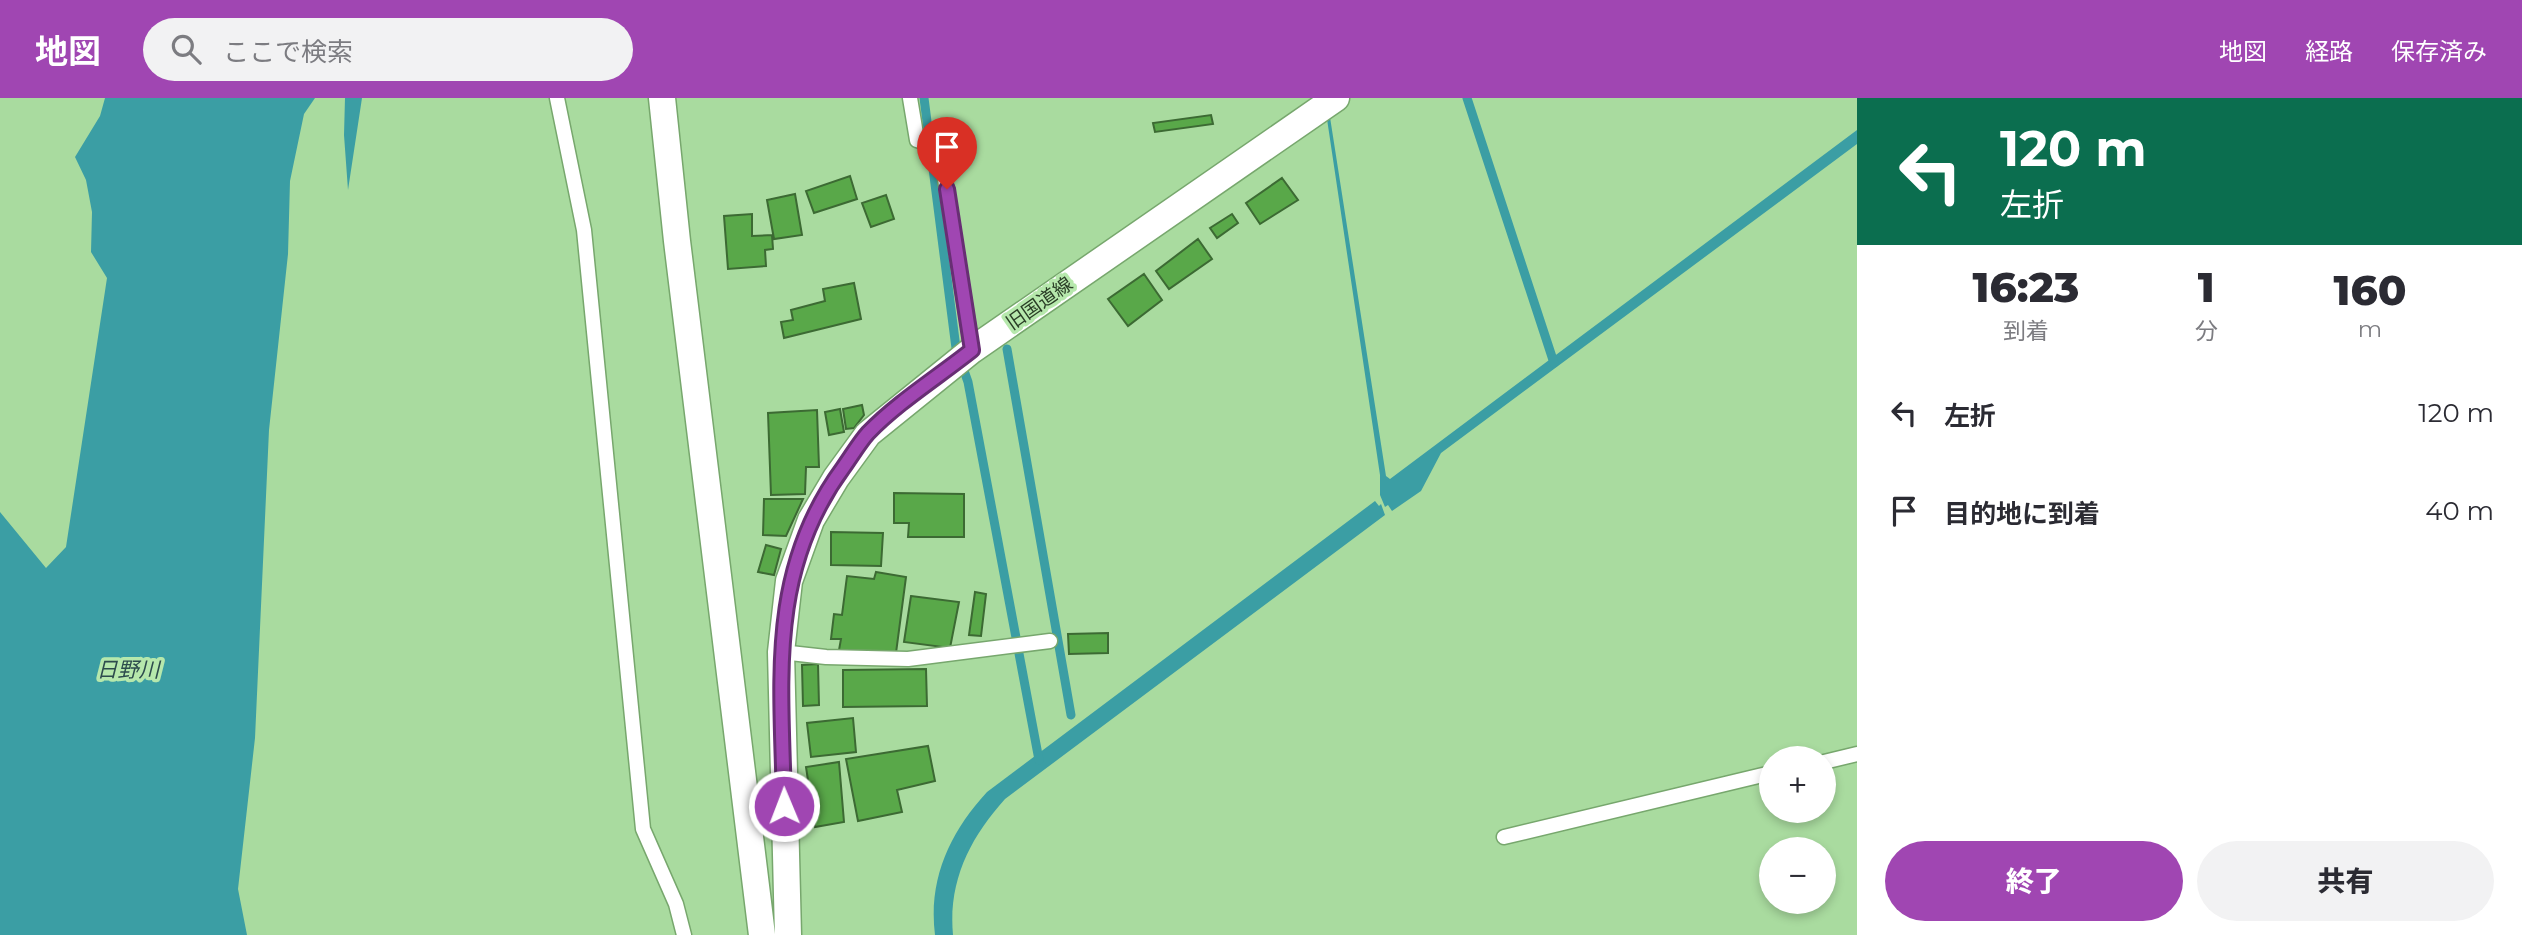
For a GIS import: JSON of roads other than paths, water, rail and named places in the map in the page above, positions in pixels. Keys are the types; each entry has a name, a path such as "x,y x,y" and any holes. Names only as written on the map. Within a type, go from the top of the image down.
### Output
{"street":[{"path":"662,98 762,935"},
{"name":"旧国道線","path":"788,935 781,652 789,581 811,520 835,478 868,434 972,350 1301,109 1335,98"}],"lane":[{"path":"557,98 584,230 643,829 676,904 684,935"},
{"path":"910,98 917,140 940,147 972,350"},
{"path":"781,652 826,657 908,659 1050,641"},
{"path":"1836,759 1857,754"},
{"path":"1504,837 1759,776"}],"water":[{"name":"日野川","path":"105,98 315,98 304,114 290,181 288,254 269,430 255,738 238,889 247,935 0,935 0,512 46,568 66,547 107,278 91,252 92,212 86,180 75,157 100,116"},
{"path":"345,98 362,98 348,190 344,135"},
{"path":"1327,98 1386,476 1390,479 1857,130 1857,144 1441,453 1421,491 1392,511 1388,505 1385,507 1380,495 1380,475 1327,119"},
{"path":"1375,501 1379,506 1381,504 1385,515 1005,799 981,829 964,861 954,896 953,935 935,935 935,895 945,858 962,823 987,792"}],"waterway":[{"path":"924,98 956,348 968,382 1039,760"},
{"path":"1467,98 1554,363"},
{"path":"1007,349 1071,715"}]}
